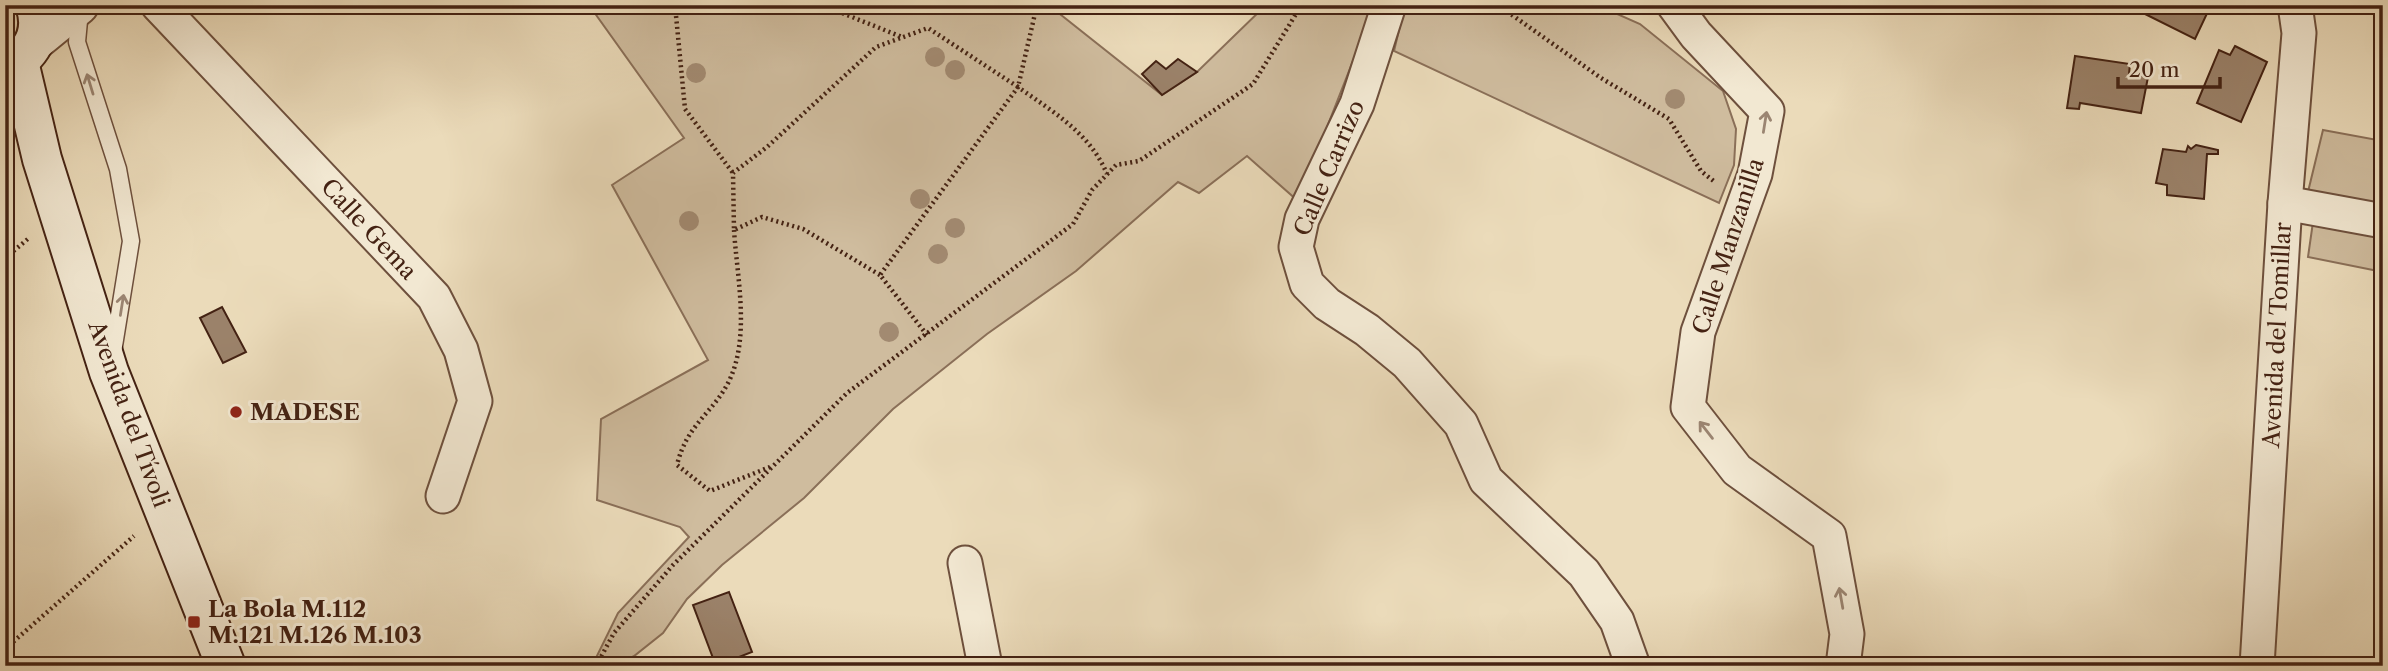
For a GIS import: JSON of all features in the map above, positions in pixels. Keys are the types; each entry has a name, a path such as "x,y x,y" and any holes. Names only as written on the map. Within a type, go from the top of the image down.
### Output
{"main road":[{"path":"24,44 80,5"},
{"name":"Avenida del Tívoli","path":"24,44 43,159 109,372 226,666"},
{"name":"Avenida del Tívoli","path":"5,104 43,159"}],"street":[{"name":"Calle Gema","path":"158,5 433,297 461,350 475,401 443,496"},
{"name":"Calle Carrizo","path":"1389,5 1357,104 1302,219 1296,247 1307,284 1327,304 1367,330 1407,363 1461,424 1486,480 1584,573 1617,621 1633,666"},
{"name":"Calle Manzanilla","path":"1674,5 1696,35 1767,111 1755,174 1698,332 1688,407 1737,470 1829,536 1847,634 1843,666"},
{"name":"Avenida del Tomillar","path":"2257,666 2285,203 2299,33 2295,5"},
{"path":"2285,203 2383,221"},
{"path":"965,563 985,666"}],"lane":[{"path":"80,5 77,42 118,169 131,241 109,372"}],"path":[{"path":"675,5 685,109 733,173 741,351 729,382 682,443 677,465 710,491 774,466"},
{"path":"822,5 903,37"},
{"path":"880,275 1018,87 1037,5"},
{"path":"596,666 614,633 673,565 847,393 1073,224 1092,190 1116,165 1139,161 1252,85 1296,14 1297,5"},
{"path":"1498,5 1601,78 1669,119 1701,171 1744,206"},
{"path":"733,173 767,147 876,47 928,28 1018,87 1081,134 1099,156 1107,174"},
{"path":"734,230 762,217 803,229 880,275 927,335"},
{"path":"5,649 164,510"}],"shaded area":[{"path":"589,5 1051,7 1162,95 1197,72 1266,5 1369,5 1369,20 1298,201 1247,156 1199,193 1178,182 1076,271 987,334 893,409 804,498 722,565 687,599 663,633 633,657 629,666 592,666 618,613 689,537 680,527 597,500 601,419 708,360 612,185 684,138"},
{"path":"1405,5 1597,5 1640,24 1723,91 1736,129 1734,165 1719,203 1394,51"},
{"path":"2323,130 2383,141 2383,209 2307,196"},
{"path":"2313,222 2383,233 2383,272 2308,257"}],"building":[{"path":"2127,5 2211,5 2195,39"},
{"path":"2235,46 2267,62 2241,122 2197,103 2219,50 2230,55"},
{"path":"2075,56 2130,64 2129,74 2148,77 2141,113 2080,103 2079,109 2067,108"},
{"path":"1178,59 1197,72 1162,95 1142,74 1156,61 1166,69"},
{"path":"2196,145 2218,150 2218,154 2207,154 2204,199 2167,195 2167,185 2156,183 2163,149 2186,152 2188,146 2191,149"},
{"path":"222,307 246,352 223,363 200,318"},
{"path":"729,592 752,652 716,666 693,605"},
{"path":"633,657 651,666 629,666"}],"place":[{"name":"MADESE","path":"236,412"},
{"name":"La Bola M.112 M.121 M.126 M.103","path":"194,622"}]}
